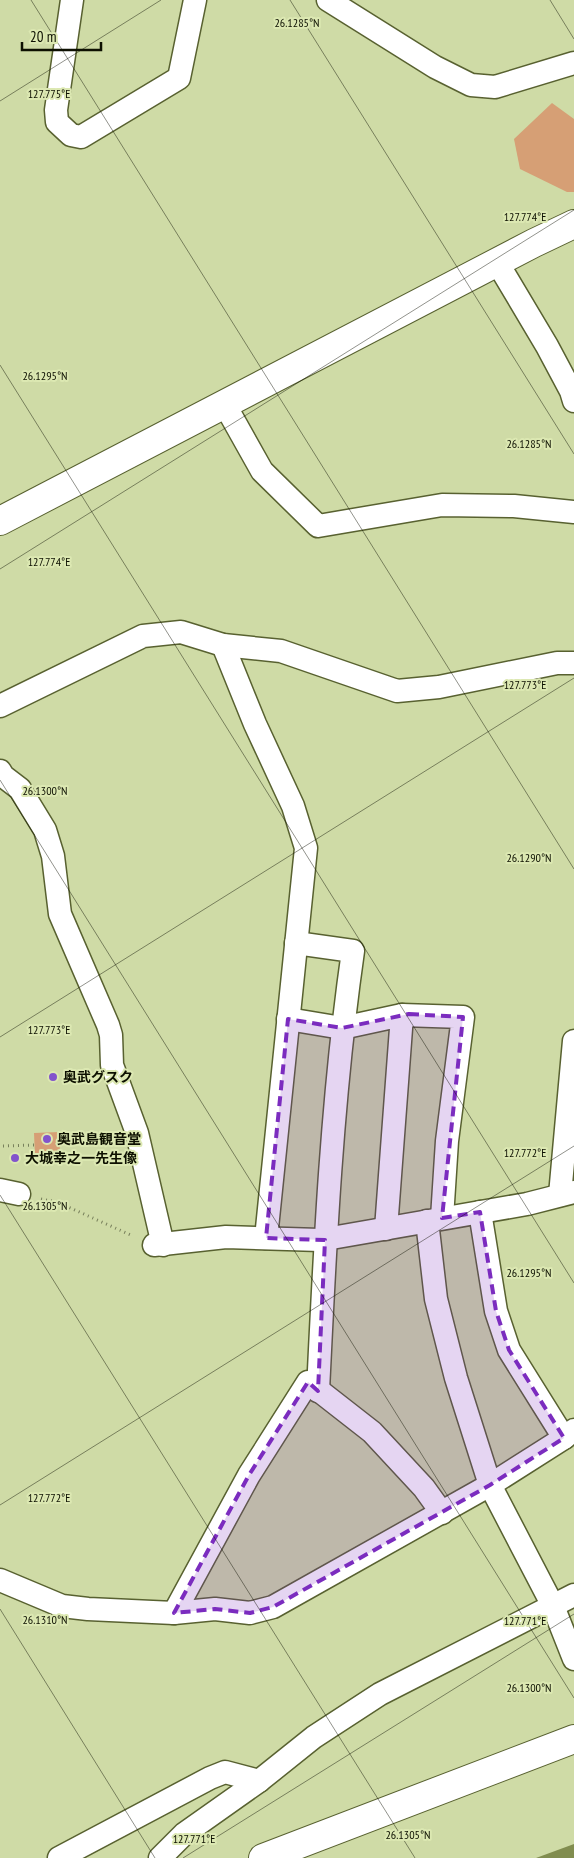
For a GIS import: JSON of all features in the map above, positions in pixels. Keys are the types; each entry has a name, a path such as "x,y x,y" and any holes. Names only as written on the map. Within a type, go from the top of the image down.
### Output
{"street":[{"path":"72,0 56,110 57,122 71,135 81,137 179,78 195,0"},
{"path":"328,0 435,67 470,85 495,88 574,63"},
{"path":"0,521 497,262 574,224"},
{"path":"497,262 571,391 574,401"},
{"path":"224,405 262,471 318,526 442,505 514,506 574,512"},
{"path":"0,706 143,636 182,632 223,645 281,652 397,691 438,687 557,663 574,663"},
{"path":"223,645 255,724 293,806 306,848 266,1238"},
{"path":"0,771 3,776 20,789 45,830 53,856 60,914 111,1035 112,1065 137,1134 159,1245 226,1237 325,1239 527,1204 567,1194 574,1041"},
{"path":"296,943 353,951 342,1028 325,1239 318,1391"},
{"path":"288,1019 342,1028 402,1015 463,1018 434,1220 436,1299 456,1378 490,1485 553,1606 574,1659"},
{"path":"386,1229 402,1015"},
{"path":"0,1580 62,1606 88,1609 174,1612 215,1609 250,1613 274,1607 490,1485 569,1434 508,1350 496,1311 480,1212"},
{"path":"174,1612 249,1475 308,1382 372,1432 424,1488 442,1513"},
{"path":"160,1858 184,1834 259,1781 314,1737 380,1694 574,1595"},
{"path":"263,1858 574,1739"},
{"path":"59,1858 225,1772 259,1781"}],"path":[{"path":"3,1146 34,1145"},
{"path":"10,1192 57,1202 159,1245"}],"highlighted area":[{"path":"409,1014 463,1017 442,1218 480,1212 496,1311 509,1350 564,1438 490,1485 273,1607 250,1613 215,1609 174,1613 249,1475 308,1382 318,1391 325,1240 266,1238 288,1019 342,1028"}],"shaded area":[{"path":"574,1844 574,1858 536,1858"}],"building":[{"path":"552,103 574,119 574,192 567,192 520,169 514,139"},
{"name":"奥武島観音堂","path":"59,1132 60,1155 35,1157 34,1133"}],"place":[{"name":"奥武グスク","path":"53,1077"},
{"name":"奥武島観音堂","path":"47,1139"},
{"name":"大城幸之一先生像","path":"15,1158"}]}
